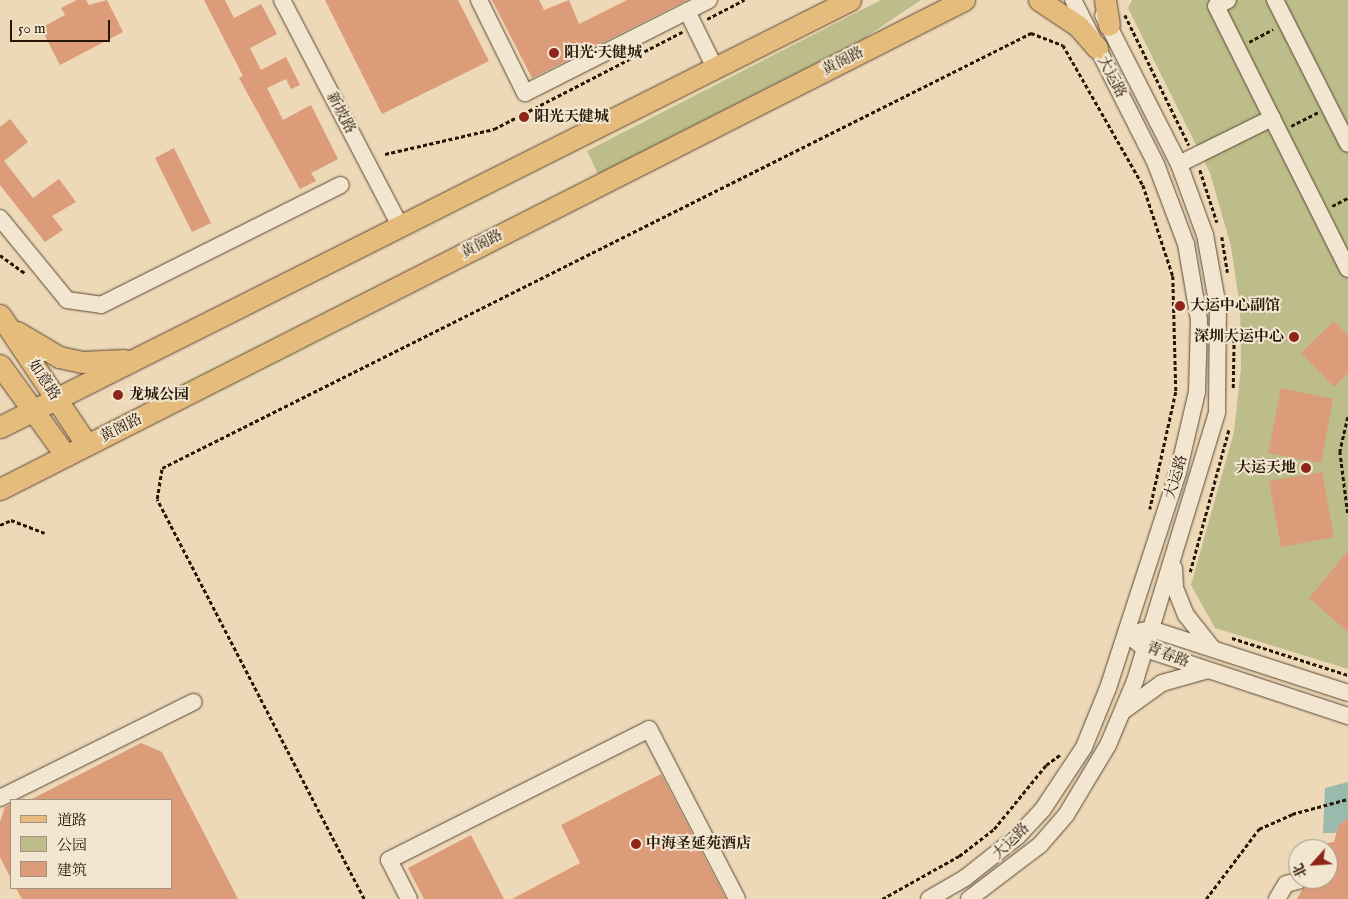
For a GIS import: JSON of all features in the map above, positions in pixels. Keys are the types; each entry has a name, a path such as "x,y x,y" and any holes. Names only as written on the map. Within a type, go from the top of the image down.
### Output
{"main road":[{"path":"0,427 850,0"},
{"name":"黄阁路","path":"0,489 964,0"},
{"path":"1039,0 1078,26 1097,48"},
{"path":"1105,0 1109,25"},
{"path":"0,316 32,343 59,357 108,363 137,358"},
{"name":"如意路","path":"0,316 87,445"},
{"name":"如意路","path":"0,364 35,410 66,456"}],"street":[{"name":"新坡路","path":"282,0 400,226"},
{"path":"479,0 525,93 709,0"},
{"name":"大运路","path":"929,899 994,858 1043,809 1084,747 1126,633 1190,427 1197,392 1199,320 1193,272 1173,204 1073,0"},
{"name":"大运路","path":"970,899 1009,872 1066,815 1089,780 1123,713 1174,558 1217,412 1221,347 1205,234 1179,164 1096,0"},
{"path":"1228,0 1216,6 1348,269"},
{"path":"1275,0 1348,144"},
{"path":"687,11 715,68"},
{"path":"1179,164 1275,125"},
{"path":"0,218 67,300 101,305 341,185"},
{"path":"1174,558 1180,602 1195,628 1215,650"},
{"name":"青春路","path":"1126,633 1151,629 1348,694"},
{"name":"青春路","path":"1126,633 1145,649 1348,716"},
{"path":"1123,713 1162,683 1210,671"},
{"path":"0,798 193,702"},
{"path":"409,899 389,860 649,728 737,899"},
{"path":"1277,899 1288,884"}],"path":[{"path":"1237,48 1286,22"},
{"path":"364,899 157,499 162,468 1030,33 1063,45 1143,186 1173,276 1176,392 1148,518"},
{"path":"1275,125 1329,106"},
{"path":"1348,417 1340,461 1348,514"},
{"path":"0,525 11,520 45,533"},
{"path":"882,899 959,856 994,829 1046,765 1068,749"},
{"path":"1206,899 1259,829 1292,814 1348,799"}],"green space":[{"path":"881,0 921,0 863,39 598,174 587,151"},
{"name":"深圳大运中心","path":"1132,0 1348,0 1348,669 1215,628 1191,585 1234,432 1241,367 1240,308 1231,246 1210,173 1128,8"}],"shaded area":[{"path":"1348,782 1348,819 1335,833 1323,833 1325,788"}],"building":[{"path":"77,0 86,0 89,5 107,0 123,32 60,65 41,28 65,15 61,8"},
{"path":"204,0 225,0 234,18 261,4 277,34 250,48 261,70 286,57 300,85 291,89 286,79 267,88 283,120 311,105 338,159 311,173 316,181 300,189 239,78 243,76"},
{"path":"325,0 458,0 489,61 382,114"},
{"name":"阳光·天健城","path":"492,0 539,0 544,10 569,0 579,24 627,0 687,0 532,78"},
{"path":"10,119 28,142 4,161 33,198 59,179 76,202 52,216 63,230 45,242 0,185 0,127"},
{"path":"174,148 211,223 192,232 155,158"},
{"path":"1334,321 1348,335 1348,373 1334,387 1301,353"},
{"path":"1281,388 1333,399 1321,463 1268,453"},
{"path":"1322,472 1334,537 1281,547 1269,481"},
{"path":"1348,551 1348,632 1309,598"},
{"path":"141,743 162,752 238,899 22,899 17,889 172,889 172,799 32,799"},
{"name":"中海圣延苑酒店","path":"661,774 726,899 512,899 580,863 561,825"},
{"path":"10,804 10,877 0,857 0,822 5,807"},
{"path":"1348,818 1348,899 1297,899 1302,889 1338,889 1338,839 1335,839 1338,826"},
{"path":"471,835 504,899 424,899 408,868"}],"place":[{"name":"阳光·天健城","path":"554,53"},
{"name":"阳光天健城","path":"524,117"},
{"name":"大运中心副馆","path":"1180,306"},
{"name":"深圳大运中心","path":"1294,337"},
{"name":"龙城公园","path":"118,395"},
{"name":"大运天地","path":"1306,468"},
{"name":"中海圣延苑酒店","path":"636,844"}]}
